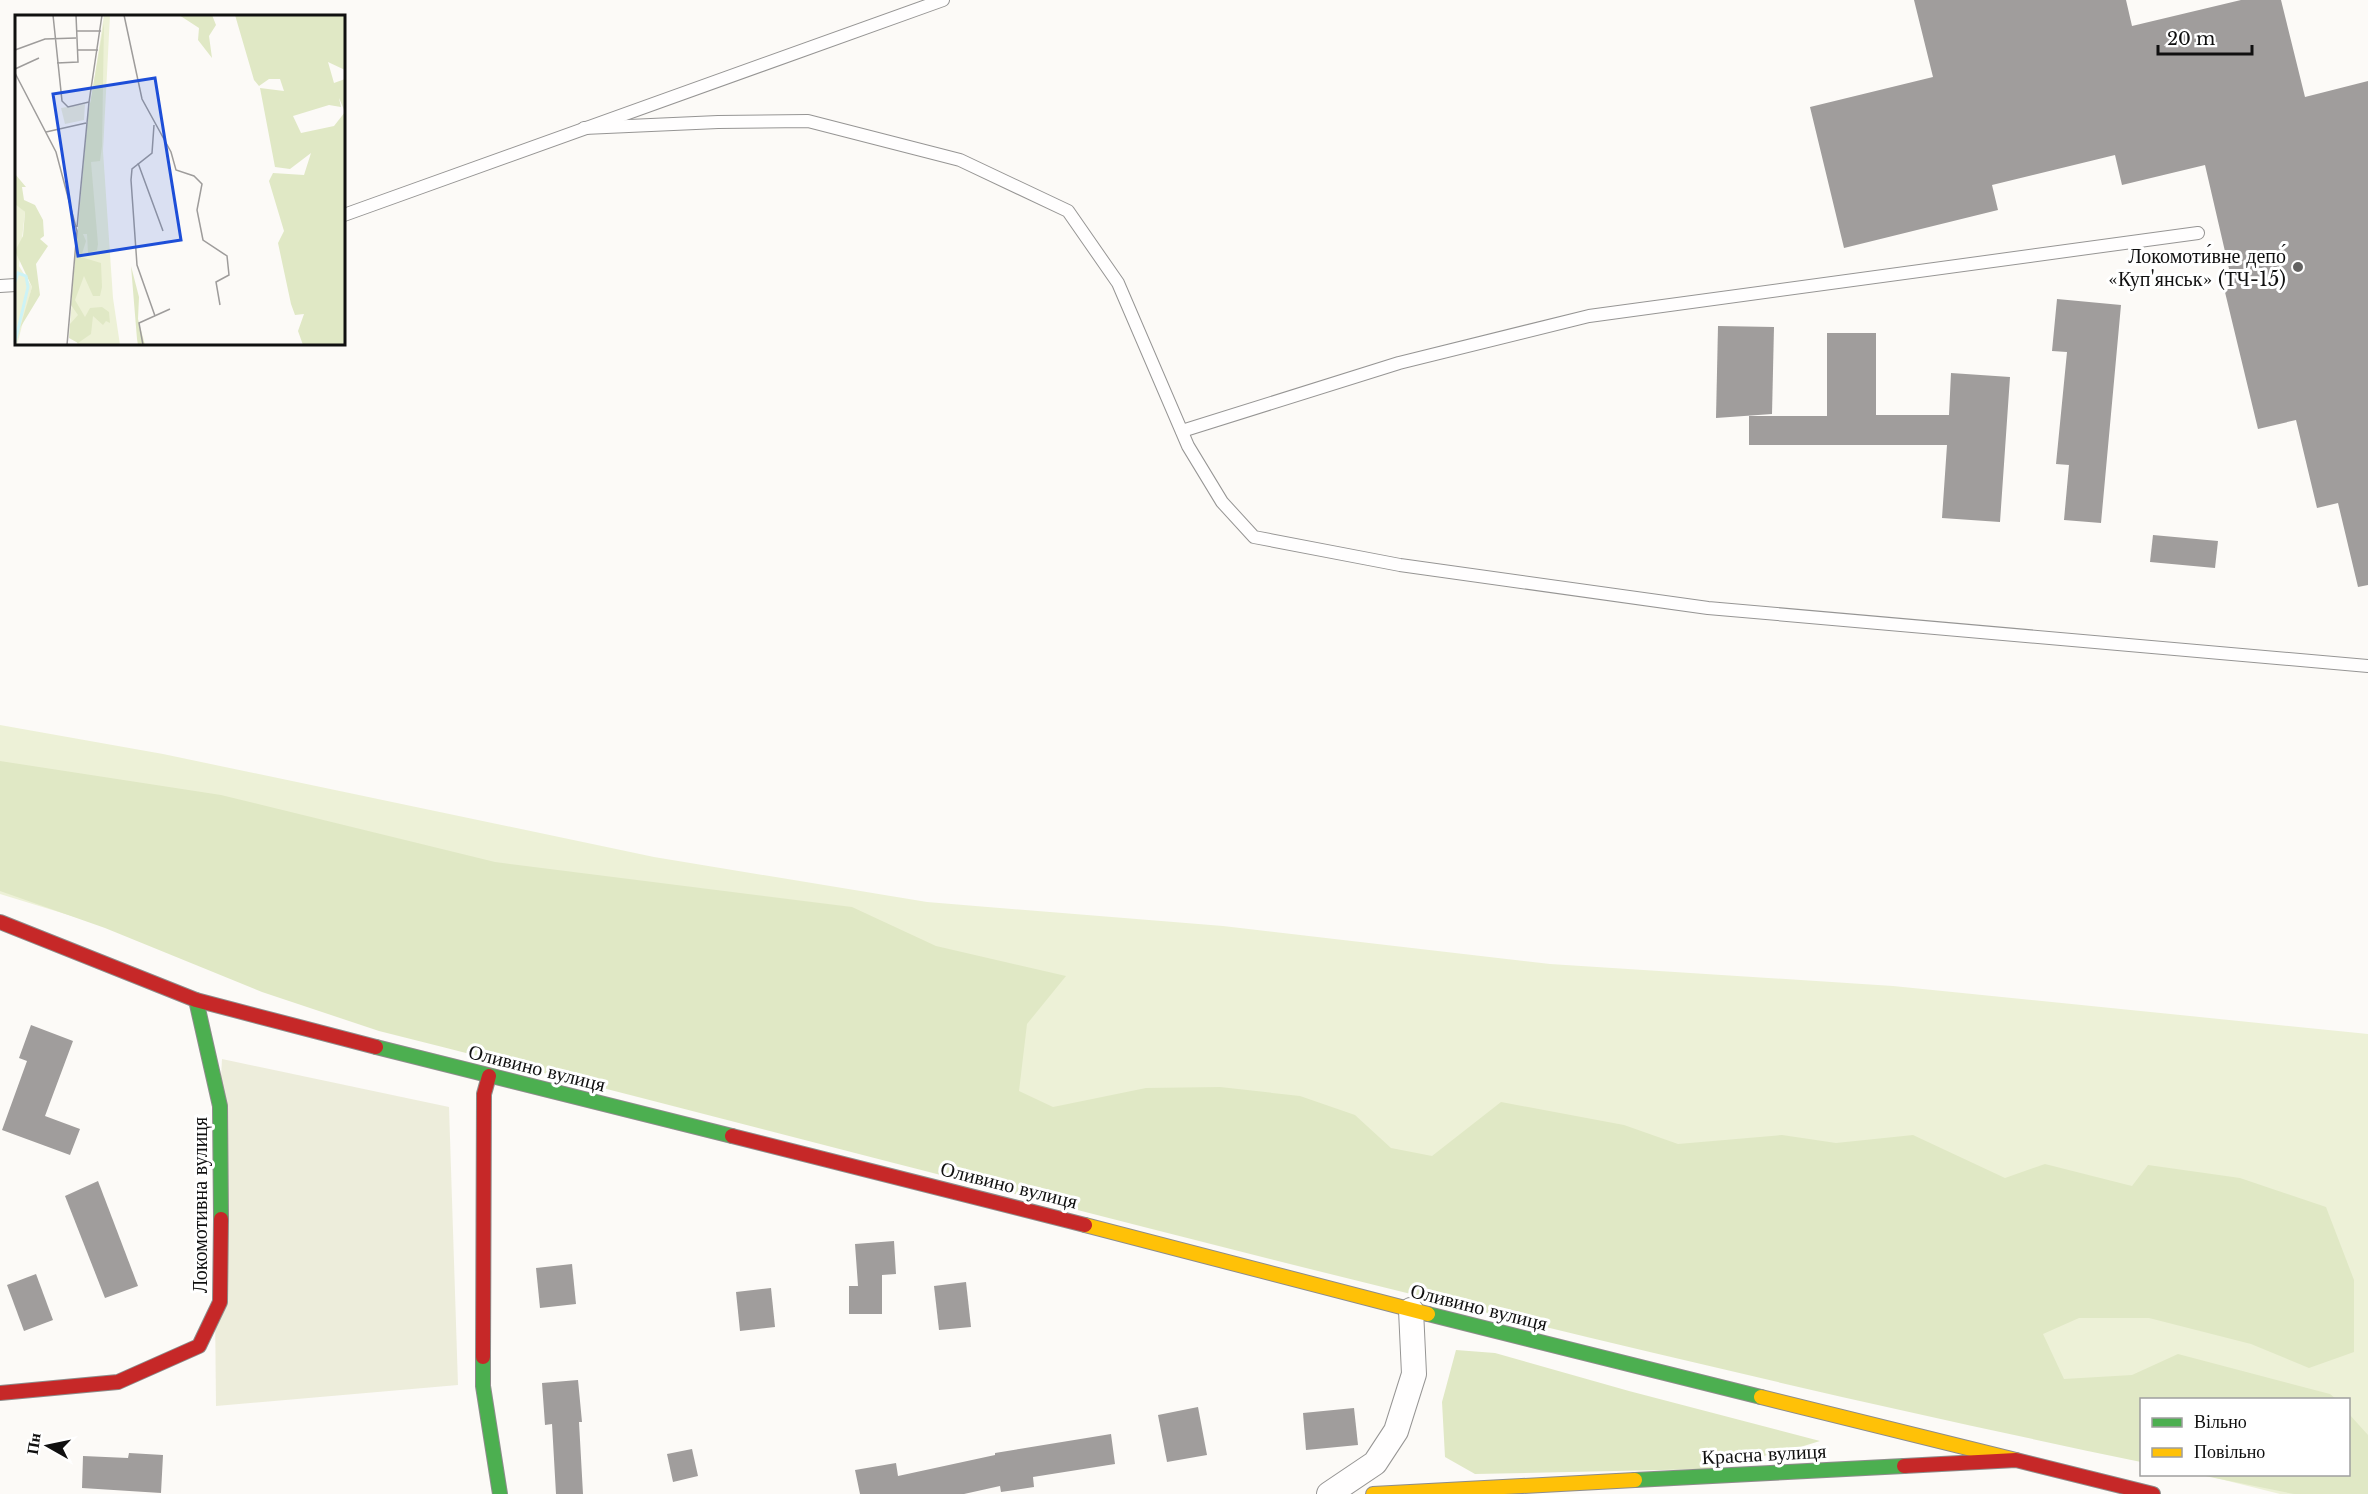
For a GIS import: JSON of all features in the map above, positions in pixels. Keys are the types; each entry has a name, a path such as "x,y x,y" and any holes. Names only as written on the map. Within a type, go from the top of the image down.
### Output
{"street":[{"name":"Оливино вулиця","path":"0,922 196,1000 489,1076 1010,1205 1411,1310 2016,1460"},
{"name":"Локомотивна вулиця","path":"0,1393 118,1382 199,1346 220,1302 220,1106 196,1000"},
{"path":"489,1076 484,1094 483,1386 500,1494"},
{"path":"1329,1494 1375,1463 1396,1431 1414,1374 1411,1310"},
{"name":"Красна вулиця","path":"1373,1494 2016,1460 2152,1494"}],"lane":[{"path":"345,215 943,0"},
{"path":"584,128 718,122 808,121 960,160 1068,212 1118,284 1188,446 1222,502 1254,537 1400,565 1708,608 2368,666"},
{"path":"1182,431 1399,363 1589,316 2198,234"},
{"path":"0,286 15,285"}],"green space":[{"path":"0,725 163,754 654,857 927,902 1223,926 1550,964 1893,986 2368,1034 2368,1494 2280,1494 2208,1476 2350,1476 2350,1398 2140,1400 75,917 0,894"},
{"path":"0,761 221,795 495,862 852,907 936,946 1066,976 1027,1024 1019,1091 1053,1107 1146,1088 1220,1087 1300,1096 1355,1115 1391,1148 1432,1156 1501,1102 1624,1125 1678,1144 1782,1135 1836,1143 1913,1135 2005,1178 2045,1164 2132,1186 2148,1165 2240,1178 2326,1207 2354,1280 2354,1352 2309,1368 2251,1344 2149,1318 2079,1318 2043,1334 2064,1379 2132,1375 2178,1354 2330,1394 2335,1398 2140,1398 2140,1462 1698,1364 1478,1311 379,1031 262,992 105,928 0,891"},
{"path":"222,1059 449,1107 458,1385 216,1406 214,1208"},
{"path":"1456,1350 1495,1353 1820,1441 1706,1469 1475,1474 1445,1457 1442,1402"},
{"path":"2350,1415 2368,1435 2368,1494 2294,1494 2205,1476 2350,1476"}],"building":[{"name":"Локомоти́вне депо́ «Куп'янськ» (ТЧ-15)","path":"1914,0 2126,0 2132,26 2241,0 2281,0 2305,97 2368,81 2368,585 2358,587 2338,503 2317,508 2296,420 2258,429 2224,288 2233,286 2205,165 2122,185 2115,155 1992,185 1998,210 1844,248 1810,107 1933,77"},
{"path":"2057,299 2121,305 2101,523 2064,520 2069,465 2056,464 2067,352 2052,351"},
{"path":"1718,326 1774,327 1772,414 1716,418"},
{"path":"1827,333 1876,333 1876,415 1949,415 1951,373 2010,377 2000,522 1942,518 1947,445 1749,445 1749,416 1827,416"},
{"path":"2153,535 2218,541 2215,568 2150,562"},
{"path":"31,1025 73,1041 45,1116 80,1129 70,1155 2,1130 27,1061 19,1058"},
{"path":"98,1181 138,1286 105,1298 65,1196"},
{"path":"894,1241 896,1274 882,1275 882,1314 849,1314 849,1286 858,1286 855,1244"},
{"path":"572,1264 576,1304 540,1308 536,1268"},
{"path":"36,1274 53,1320 24,1331 7,1285"},
{"path":"966,1282 971,1327 939,1330 934,1286"},
{"path":"771,1288 775,1327 740,1331 736,1292"},
{"path":"578,1380 582,1422 579,1422 583,1494 556,1494 552,1424 545,1425 542,1383"},
{"path":"1198,1407 1207,1455 1167,1462 1158,1415"},
{"path":"1354,1408 1358,1445 1306,1450 1303,1413"},
{"path":"1111,1434 1115,1464 1033,1477 1034,1487 1001,1492 1000,1486 964,1494 860,1494 855,1470 896,1463 898,1476 995,1455 995,1453"},
{"path":"692,1449 698,1476 673,1482 667,1454"},
{"path":"129,1453 163,1455 161,1493 82,1488 83,1456 128,1458"}],"traffic: fast":[{"path":"196,1000 220,1106 221,1219"},
{"path":"376,1047 732,1136"},
{"path":"1428,1314 1761,1397"},
{"path":"483,1357 483,1386 500,1494"},
{"path":"1635,1480 1904,1466"}],"traffic: slow":[{"path":"1085,1225 1428,1314"},
{"path":"1761,1397 2016,1460"},
{"path":"1373,1494 1635,1480"}],"traffic: jam":[{"path":"0,922 196,1000 376,1047"},
{"path":"483,1357 484,1094 489,1076"},
{"path":"732,1136 1085,1225"},
{"path":"0,1393 118,1382 199,1346 220,1302 221,1219"},
{"path":"1904,1466 2016,1460 2153,1494"}],"place":[{"name":"Локомоти́вне депо́ «Куп'янськ» (ТЧ-15)","path":"2298,267"}]}
